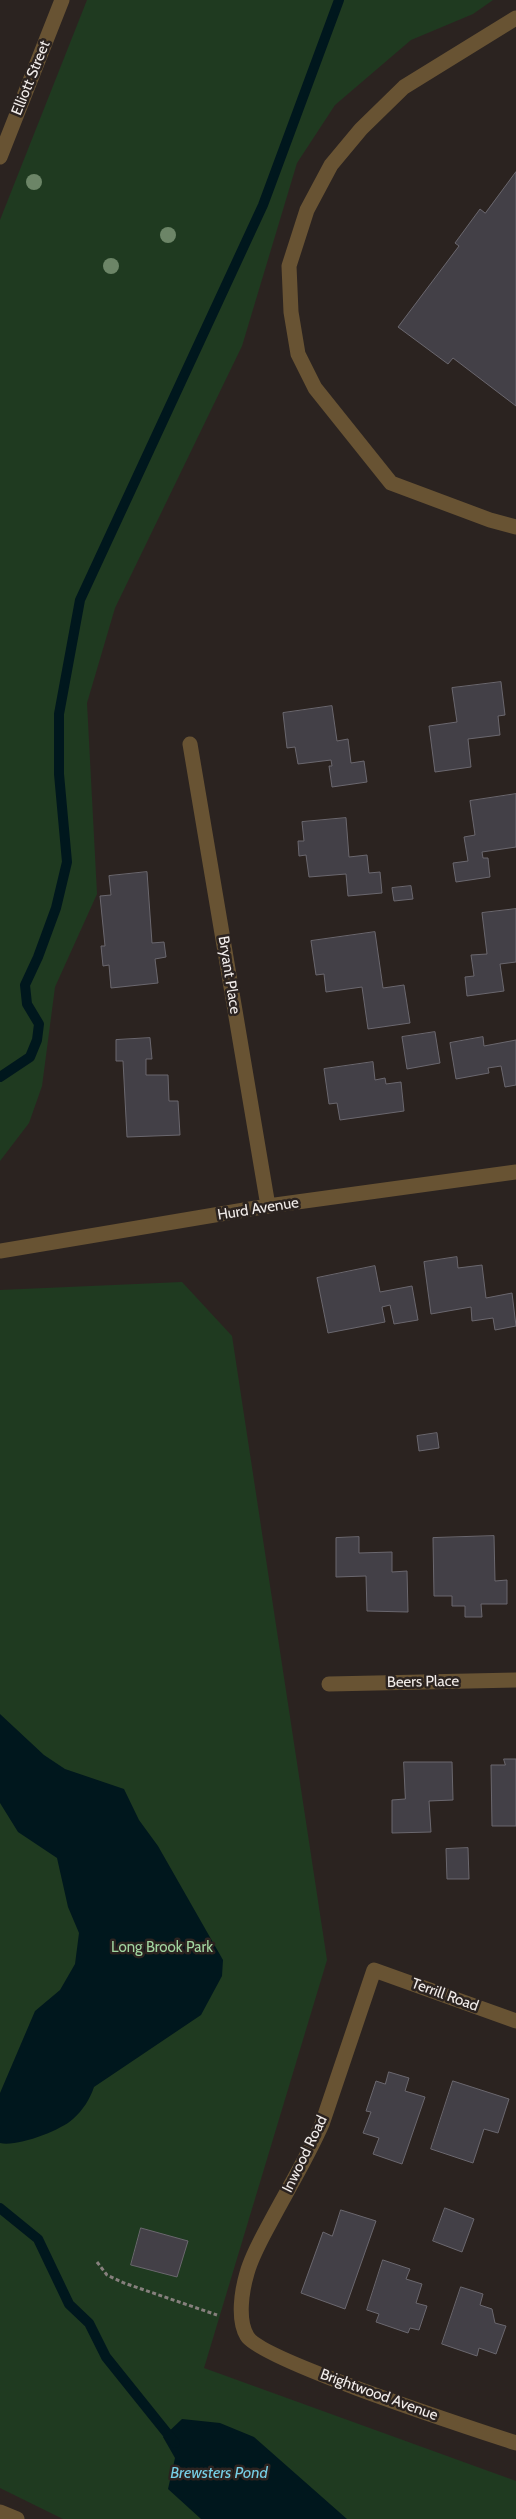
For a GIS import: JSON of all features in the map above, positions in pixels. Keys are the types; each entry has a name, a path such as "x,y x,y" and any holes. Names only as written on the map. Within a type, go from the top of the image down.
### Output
{"street":[{"name":"Elliott Street","path":"0,157 62,0"},
{"path":"516,18 404,87 361,129 331,165 307,210 290,266 291,312 298,354 315,388 391,483 516,527"},
{"name":"Bryant Place","path":"190,744 268,1206"},
{"name":"Hurd Avenue","path":"0,1251 268,1206 516,1172"},
{"name":"Beers Place","path":"329,1684 516,1680"},
{"name":"Terrill Road","path":"374,1970 516,2021"},
{"name":"Inwood Road","path":"247,2336 242,2318 243,2291 247,2272 258,2245 312,2147 322,2124 374,1970"},
{"name":"Brightwood Avenue","path":"247,2336 252,2343 270,2353 315,2372 516,2444"},
{"path":"0,2512 17,2519"}],"path":[{"path":"97,2262 107,2275 124,2283 225,2316"}],"green space":[{"path":"87,0 493,0 473,14 411,40 335,105 297,163 242,346 115,608 87,703 97,894 55,987 42,1086 29,1123 0,1161 0,220"},
{"name":"Long Brook Park","path":"182,1282 232,1336 327,1960 204,2368 516,2481 516,2519 63,2519 0,2488 0,1290"}],"water":[{"path":"0,1714 44,1755 65,1769 124,1789 139,1820 158,1846 223,1960 222,1976 201,2015 94,2087 83,2108 67,2124 38,2137 7,2144 0,2143 0,2093 35,2011 60,1990 75,1964 79,1933 68,1907 57,1858 18,1832 0,1803"},
{"name":"Brewsters Pond","path":"182,2419 220,2423 254,2437 347,2519 201,2519 168,2489 175,2458 163,2437"}],"building":[{"path":"516,172 516,406 453,358 448,364 398,327 459,246 455,243 480,209 485,213"},
{"path":"501,682 505,715 498,716 500,735 468,739 471,767 435,772 429,726 457,722 452,688"},
{"path":"332,706 337,741 348,739 351,763 364,761 367,782 332,787 329,766 332,766 331,760 298,764 295,747 287,748 283,713"},
{"path":"516,794 516,847 482,852 483,858 488,858 490,877 456,882 453,863 468,861 464,837 475,835 470,801"},
{"path":"346,818 349,857 367,855 369,873 380,872 382,893 348,896 346,874 309,877 306,855 299,856 298,841 304,841 302,822"},
{"path":"147,872 152,943 164,942 166,957 155,959 158,983 111,988 109,965 103,966 101,946 105,946 100,896 111,895 109,876"},
{"path":"411,886 413,899 394,901 392,888"},
{"path":"516,909 516,962 500,964 504,991 467,996 465,977 474,976 471,955 487,954 482,913"},
{"path":"375,932 383,988 404,985 410,1023 368,1029 362,987 326,992 324,974 316,975 311,941"},
{"path":"435,1032 440,1063 407,1069 402,1037"},
{"path":"483,1037 484,1046 516,1040 516,1085 505,1087 501,1066 488,1068 489,1073 456,1079 450,1043"},
{"path":"150,1038 152,1059 146,1059 146,1075 168,1075 169,1101 178,1101 180,1135 127,1137 123,1061 116,1061 116,1040"},
{"path":"373,1062 375,1080 385,1078 386,1084 401,1082 404,1111 340,1120 337,1103 329,1104 324,1069"},
{"path":"457,1257 458,1268 482,1265 486,1298 512,1293 516,1326 495,1330 493,1318 472,1321 471,1307 431,1314 424,1262"},
{"path":"375,1266 380,1292 412,1286 418,1320 394,1324 390,1305 382,1307 385,1322 328,1333 317,1278"},
{"path":"437,1433 439,1448 419,1451 417,1436"},
{"path":"494,1536 495,1581 507,1580 507,1604 481,1604 482,1617 465,1617 465,1606 452,1606 452,1596 434,1596 433,1538"},
{"path":"359,1537 359,1553 392,1552 392,1572 407,1571 408,1612 367,1611 366,1576 336,1577 336,1538"},
{"path":"504,1759 516,1759 516,1826 492,1826 491,1765 505,1765"},
{"path":"404,1762 452,1762 453,1800 429,1801 431,1832 392,1833 392,1800 405,1799"},
{"path":"468,1848 469,1879 447,1879 446,1849"},
{"path":"389,2072 409,2078 405,2091 425,2097 402,2164 373,2154 379,2138 363,2133 371,2112 366,2111 376,2081 385,2084"},
{"path":"453,2081 509,2099 498,2133 484,2129 473,2163 431,2149"},
{"path":"445,2208 474,2219 462,2252 433,2241"},
{"path":"341,2210 376,2221 345,2309 301,2293 323,2232 332,2236"},
{"path":"141,2228 188,2241 177,2277 131,2265"},
{"path":"383,2260 410,2269 406,2279 422,2284 416,2303 427,2306 419,2330 410,2328 408,2333 376,2322 379,2314 367,2310"},
{"path":"461,2287 483,2294 480,2305 492,2309 495,2323 506,2326 496,2354 479,2348 477,2356 442,2344"}],"waterway":[{"path":"0,1077 30,1057 37,1040 39,1024 27,1004 25,985 38,957 56,908 67,862 59,774 59,714 80,600 263,205 339,0"},
{"path":"0,2208 38,2239 69,2304 89,2323 106,2357 175,2443"}]}
